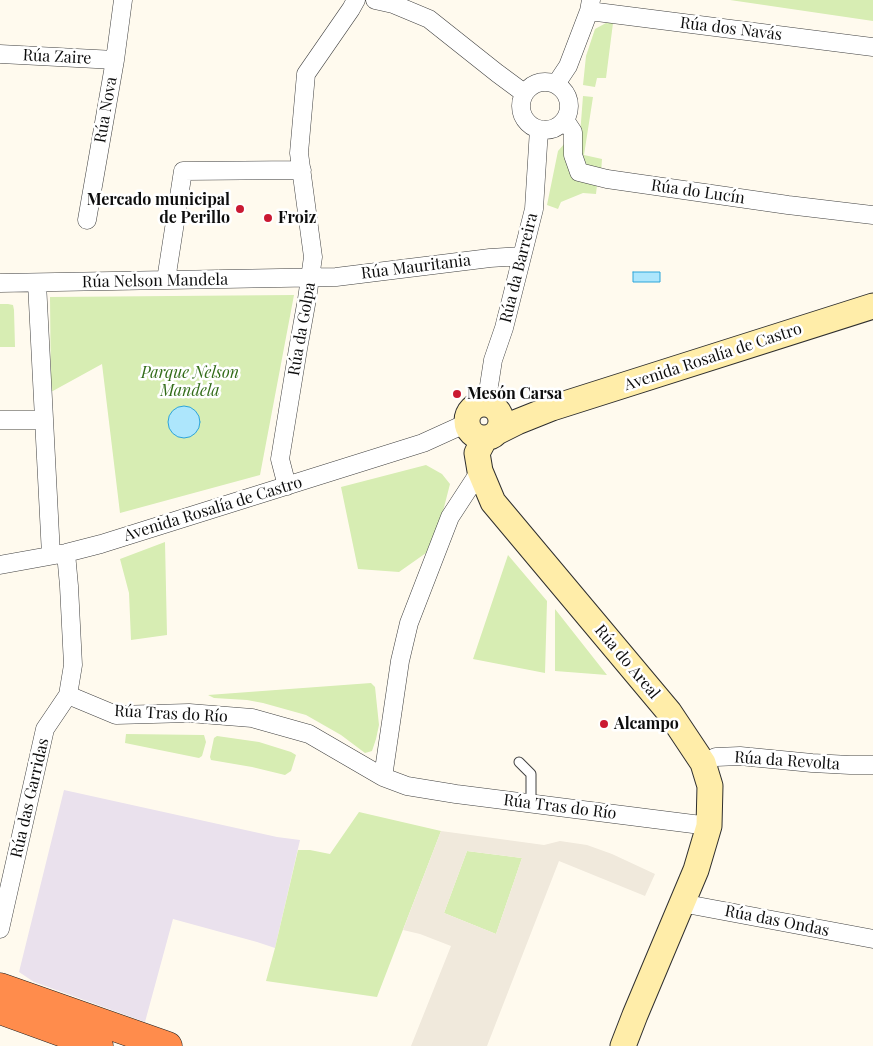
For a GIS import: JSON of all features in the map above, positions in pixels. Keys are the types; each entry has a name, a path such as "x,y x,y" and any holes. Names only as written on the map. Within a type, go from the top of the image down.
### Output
{"highway":[{"path":"1,992 99,1046"},
{"path":"1,992 138,1046"},
{"path":"1,992 168,1046"},
{"path":"0,1018 73,1046"}],"street":[{"name":"Rúa Nova","path":"87,220 115,60 123,0"},
{"name":"Rúa da Golpa","path":"286,486 280,459 313,257 299,152 306,74 356,0"},
{"path":"375,0 393,4 429,18 524,93"},
{"path":"556,84 568,66 590,6"},
{"name":"Rúa dos Navás","path":"590,6 873,47"},
{"name":"Rúa Zaire","path":"0,54 115,60"},
{"path":"542,82 556,84 567,96 569,104 569,112 565,120 560,125 546,130 532,126 526,121 521,107 524,93 535,84 542,82"},
{"name":"Rúa do Lucín","path":"565,120 573,132 573,155 579,172 607,179 873,215"},
{"name":"Rúa da Barreira","path":"485,425 493,360 504,328 534,209 539,129"},
{"path":"166,280 183,171 302,170"},
{"name":"Rúa Mauritania","path":"311,278 336,277 522,256"},
{"name":"Rúa Nelson Mandela","path":"0,283 311,278"},
{"path":"37,283 44,420 59,554"},
{"name":"Avenida Rosalía de Castro","path":"0,565 101,544 423,443 485,425 517,422 552,408 873,306"},
{"path":"0,420 44,420"},
{"name":"Rúa do Areal","path":"485,425 477,453 480,471 493,502 669,712 703,763 710,786 709,826 696,870 635,1014 624,1046"},
{"path":"383,777 400,661 409,623 450,517 480,471"},
{"name":"Rúa das Garridas","path":"0,929 45,728 68,695 73,665 69,586 59,554"},
{"name":"Rúa Tras do Río","path":"68,695 116,714 189,713 252,718 309,734 383,777 408,786 531,804 709,826"},
{"name":"Rúa da Revolta","path":"703,763 716,757 740,756 812,763 873,765"},
{"name":"Rúa das Ondas","path":"681,903 873,939"}],"lane":[{"path":"519,762 531,774 531,804"}],"shaded area":[{"path":"64,790 277,837 300,840 275,948 173,919 145,1022 34,982 19,972"},
{"path":"441,831 544,845 560,841 587,845 612,854 655,874 645,896 559,861 487,1046 411,1046 451,946 420,934 403,930","holes":["467,851 522,858 496,934 444,913"]}],"green space":[{"path":"730,0 873,0 873,21"},
{"path":"606,23 613,23 606,78 597,78 595,87 583,85 586,56 595,29"},
{"path":"583,96 593,97 584,155 602,159 601,173 587,169 579,148"},
{"path":"565,143 597,185 596,194 583,193 561,202 558,209 547,205 558,151"},
{"name":"Parque Nelson Mandela","path":"294,295 260,475 120,513 102,364 51,392 50,297"},
{"path":"0,304 13,305 15,347 0,347"},
{"path":"426,465 442,474 450,484 441,519 426,553 399,572 358,569 341,487"},
{"path":"165,542 167,635 131,640 129,593 120,559"},
{"path":"508,555 547,601 545,673 473,659"},
{"path":"555,609 607,675 555,671"},
{"path":"371,683 375,687 379,725 372,751 365,753 341,735 306,715 263,703 214,698 208,695"},
{"path":"126,734 204,735 206,742 202,756 199,758 125,743"},
{"path":"217,736 259,742 291,752 296,755 291,771 285,775 211,760 214,738"},
{"path":"359,812 441,831 377,997 266,981 298,850 330,854"},
{"path":"467,851 522,858 496,934 444,913"}],"water":[{"path":"633,272 660,272 660,282 633,282"},
{"path":"184,406 195,411 200,422 195,433 184,438 173,433 168,422 173,411"}],"place":[{"name":"Mercado municipal de Perillo","path":"240,209"},
{"name":"Froiz","path":"268,218"},
{"name":"Mesón Carsa","path":"457,394"},
{"name":"Alcampo","path":"604,724"}]}
